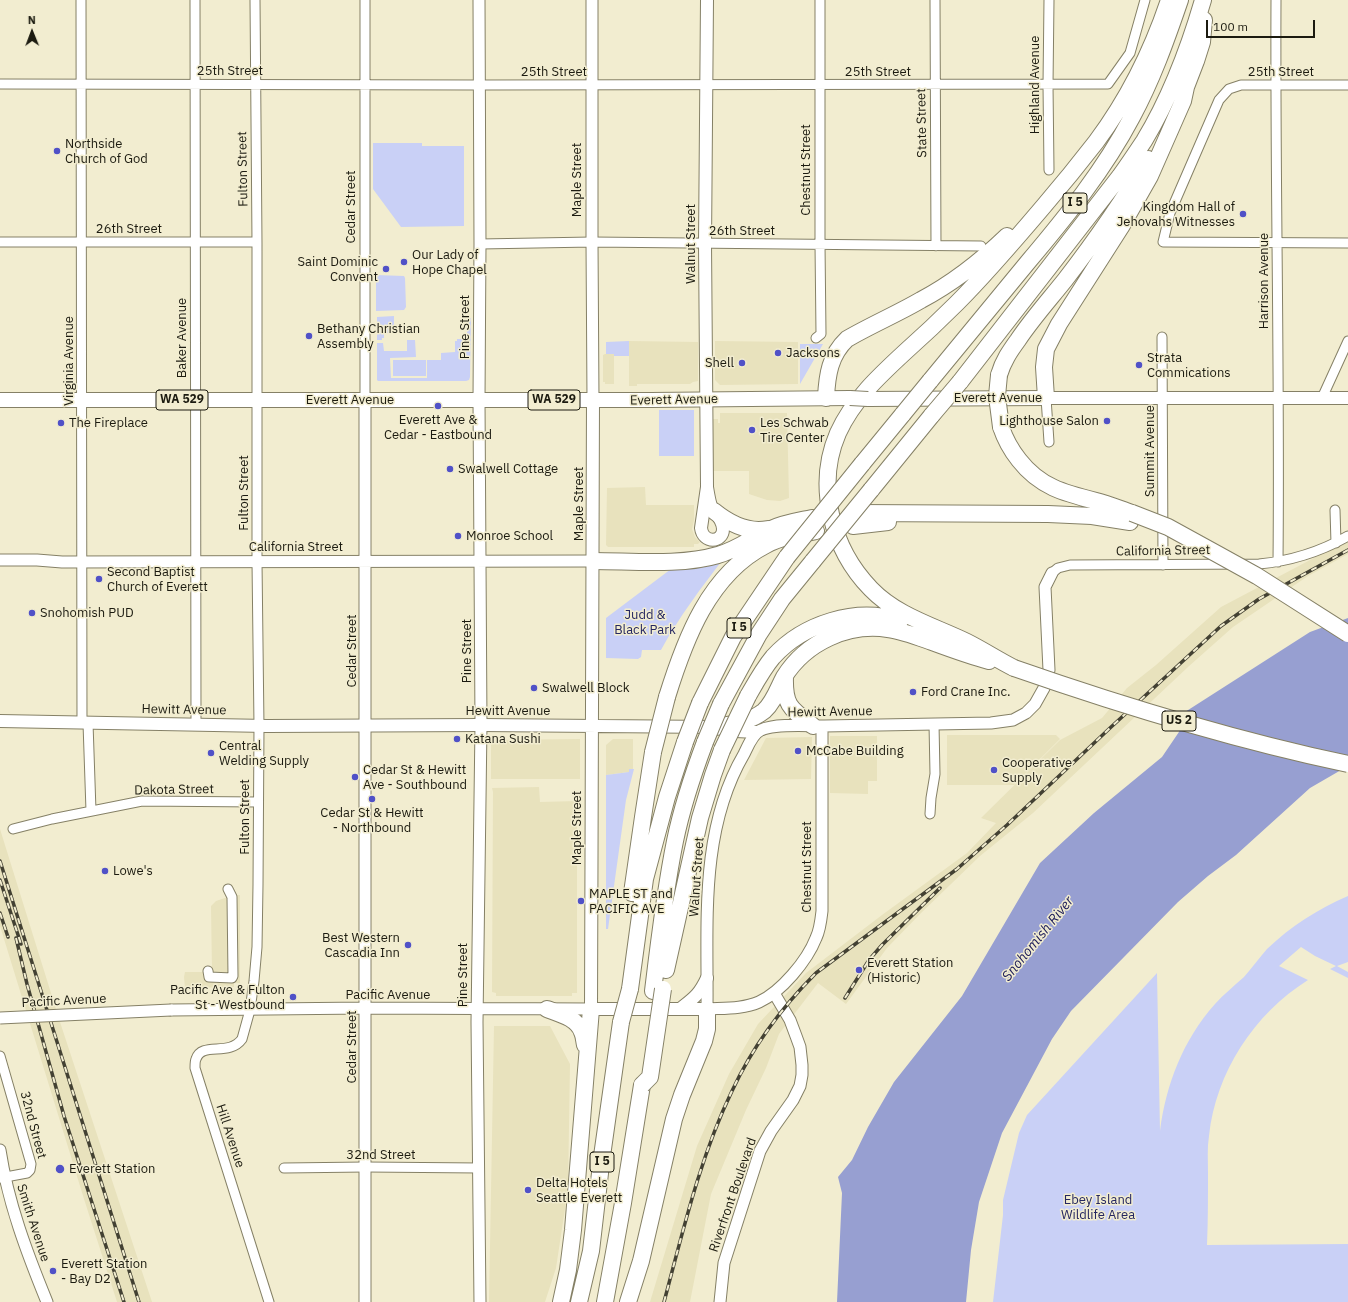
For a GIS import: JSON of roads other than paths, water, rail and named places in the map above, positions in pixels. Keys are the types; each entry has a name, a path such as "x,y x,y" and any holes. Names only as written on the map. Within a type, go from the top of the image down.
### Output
{"highway":[{"path":"1014,668 967,642 908,616 890,605 870,588 853,568 843,551 834,527 829,501 827,482 832,448 838,433 853,406 864,392 956,304 1011,246 1097,141 1132,85 1152,45 1169,0"},
{"name":"I 5","path":"579,1302 591,1251 601,1163 621,1022 645,879 667,797 684,742 700,703 733,637 787,557 1054,230 1106,160 1128,124 1144,93 1160,57 1180,0"},
{"path":"1046,398 1044,367 1046,349 1121,227 1150,176 1178,114 1202,42 1204,0"},
{"name":"I 5","path":"605,1302 624,1204 642,1085 650,1077 665,902 675,840 686,797 705,742 721,704 758,634 782,599 960,382 1120,176 1144,141 1168,95 1196,25 1204,0"},
{"path":"1186,87 1147,161 1120,203 1077,264 1031,322 1004,360 999,375 997,396 1001,427 1013,452 1026,469 1043,483 1066,494 1097,502 1158,529 1191,540 1257,576 1348,634"},
{"path":"826,398 829,367 838,349 847,339 922,300 964,273 1001,242 1068,178"},
{"path":"714,511 724,519 740,527 755,530 772,529"},
{"path":"627,989 632,896 642,817 653,752 667,696 678,660 698,616 718,585 734,567 766,545 814,525 855,519 957,513 1073,515 1106,518 1131,517"},
{"path":"593,561 692,561 719,555 772,529 796,521 814,525"},
{"path":"658,990 668,957 700,818 722,750 748,696 764,669 772,658 791,640 818,625 850,617 873,616 896,620 1014,668"},
{"path":"716,727 744,722 755,717 766,709 785,676 810,649 824,640 846,631 874,628 901,632 966,655 1014,668"},
{"name":"US 2","path":"1014,668 1168,718 1266,745 1348,764"},
{"path":"785,676 785,691 788,704 793,710 817,726"},
{"path":"547,1009 566,1016 576,1023 582,1031 587,1054"},
{"path":"561,1302 568,1270 573,1230 590,1009"},
{"path":"628,1302 640,1261 673,1125 682,1095 704,1041 707,1009"}],"main road":[{"name":"Walnut Street","path":"707,0 705,85 707,487 701,533 707,539 713,540 718,538 723,530 721,521 711,504 707,487"},
{"name":"Everett Avenue","path":"0,400 1348,398"},
{"name":"Maple Street","path":"590,1009 594,400"},
{"name":"Hewitt Avenue","path":"0,721 259,726 481,725 716,727 736,731 756,732"},
{"path":"680,1009 695,998 702,989 707,978"},
{"name":"Pacific Avenue","path":"590,1009 707,1009"}],"street":[{"name":"Virginia Avenue","path":"81,0 81,562 85,723"},
{"name":"Baker Avenue","path":"195,0 196,724"},
{"name":"Fulton Street","path":"250,1010 257,947 259,726 255,0"},
{"name":"Cedar Street","path":"365,0 365,1302"},
{"name":"Pine Street","path":"479,0 481,725 477,1009 480,1302"},
{"name":"Maple Street","path":"592,0 591,85 594,400"},
{"name":"Chestnut Street","path":"816,338 821,334 820,0"},
{"name":"State Street","path":"935,0 934,85 936,246"},
{"name":"Highland Avenue","path":"1049,0 1049,170"},
{"name":"25th Street","path":"0,84 1108,84 1130,54 1145,0"},
{"name":"Harrison Avenue","path":"1276,0 1275,85 1278,562"},
{"name":"25th Street","path":"1277,243 1162,242 1170,213 1219,100 1229,89 1241,86 1348,85"},
{"name":"26th Street","path":"0,242 257,242"},
{"name":"26th Street","path":"480,244 592,242 981,246"},
{"path":"1277,243 1348,244"},
{"name":"Summit Avenue","path":"1162,337 1163,565"},
{"path":"1322,398 1348,341"},
{"path":"1046,398 1049,442"},
{"path":"1335,510 1336,543"},
{"name":"California Street","path":"1052,574 1058,568 1070,566 1278,562 1320,550 1348,536"},
{"name":"California Street","path":"0,560 81,562 593,561"},
{"name":"Hewitt Avenue","path":"756,732 769,727 991,723 1013,720 1026,714 1035,704 1044,688 1049,670 1045,587 1052,574"},
{"path":"85,723 91,811"},
{"path":"930,814 931,798 936,774 934,724"},
{"name":"Chestnut Street","path":"774,992 794,974 810,950 821,923 822,911 817,726"},
{"name":"Walnut Street","path":"707,1009 708,889 710,860 715,831 720,809 732,778 756,732"},
{"name":"Dakota Street","path":"13,829 52,819 142,801 258,802"},
{"path":"208,971 209,977 232,978 233,976 232,897 228,889"},
{"name":"Pacific Avenue","path":"707,1009 745,1006 758,1002 774,992"},
{"name":"Riverfront Boulevard","path":"720,1302 724,1263 760,1151 771,1131 793,1100 800,1086 802,1075 800,1047 790,1020 774,992"},
{"name":"Pacific Avenue","path":"0,1018 171,1010 366,1008 590,1009"},
{"name":"Hill Avenue","path":"250,1010 244,1036 239,1044 229,1049 210,1049 202,1051 196,1058 195,1068 269,1302"},
{"name":"32nd Street","path":"0,1056 31,1164 30,1170 27,1173 2,1178"},
{"name":"Smith Avenue","path":"0,1150 2,1178 24,1245 47,1302"},
{"name":"32nd Street","path":"284,1168 479,1168"}],"water":[{"name":"Snohomish River","path":"1348,618 1348,766 1310,788 1236,855 1208,876 1178,902 1071,1011 1052,1039 1002,1133 979,1202 971,1250 966,1302 837,1302 842,1193 838,1177 852,1160 868,1127 894,1082 962,996 1040,863 1094,813 1162,757 1183,726 1185,712 1310,632"}],"railway":[{"path":"664,1302 685,1221 701,1168 721,1116 740,1075 758,1044 803,986 816,973 957,869 1007,825 1221,626 1259,599 1348,550"},
{"path":"0,861 139,1302"},
{"path":"0,880 21,944"},
{"path":"845,998 869,960 882,945 940,888"},
{"path":"0,913 8,937"},
{"path":"16,938 27,984 64,1116 124,1302"}],"place":[{"name":"Northside Church of God","path":"57,151"},
{"name":"Kingdom Hall of Jehovahs Witnesses","path":"1243,214"},
{"name":"Our Lady of Hope Chapel","path":"404,262"},
{"name":"Saint Dominic Convent","path":"386,269"},
{"name":"Bethany Christian Assembly","path":"309,336"},
{"name":"Jacksons","path":"778,353"},
{"name":"Shell","path":"742,363"},
{"name":"Strata Commications","path":"1139,365"},
{"name":"Everett Ave & Cedar - Eastbound","path":"438,406"},
{"name":"Lighthouse Salon","path":"1107,421"},
{"name":"The Fireplace","path":"61,423"},
{"name":"Les Schwab Tire Center","path":"752,430"},
{"name":"Swalwell Cottage","path":"450,469"},
{"name":"Monroe School","path":"458,536"},
{"name":"Second Baptist Church of Everett","path":"99,579"},
{"name":"Snohomish PUD","path":"32,613"},
{"name":"Swalwell Block","path":"534,688"},
{"name":"Ford Crane Inc.","path":"913,692"},
{"name":"Katana Sushi","path":"457,739"},
{"name":"McCabe Building","path":"798,751"},
{"name":"Central Welding Supply","path":"211,753"},
{"name":"Cooperative Supply","path":"994,770"},
{"name":"Cedar St & Hewitt Ave - Southbound","path":"355,777"},
{"name":"Cedar St & Hewitt - Northbound","path":"372,799"},
{"name":"Lowe's","path":"105,871"},
{"name":"MAPLE ST and PACIFIC AVE","path":"581,901"},
{"name":"Best Western Cascadia Inn","path":"408,945"},
{"name":"Everett Station (Historic)","path":"859,970"},
{"name":"Pacific Ave & Fulton St - Westbound","path":"293,997"},
{"name":"Everett Station","path":"60,1169"},
{"name":"Delta Hotels Seattle Everett","path":"528,1190"},
{"name":"Everett Station - Bay D2","path":"53,1271"}],"park label":[{"name":"Judd & Black Park","path":"645,622"},
{"name":"Ebey Island Wildlife Area","path":"1098,1208"}]}
